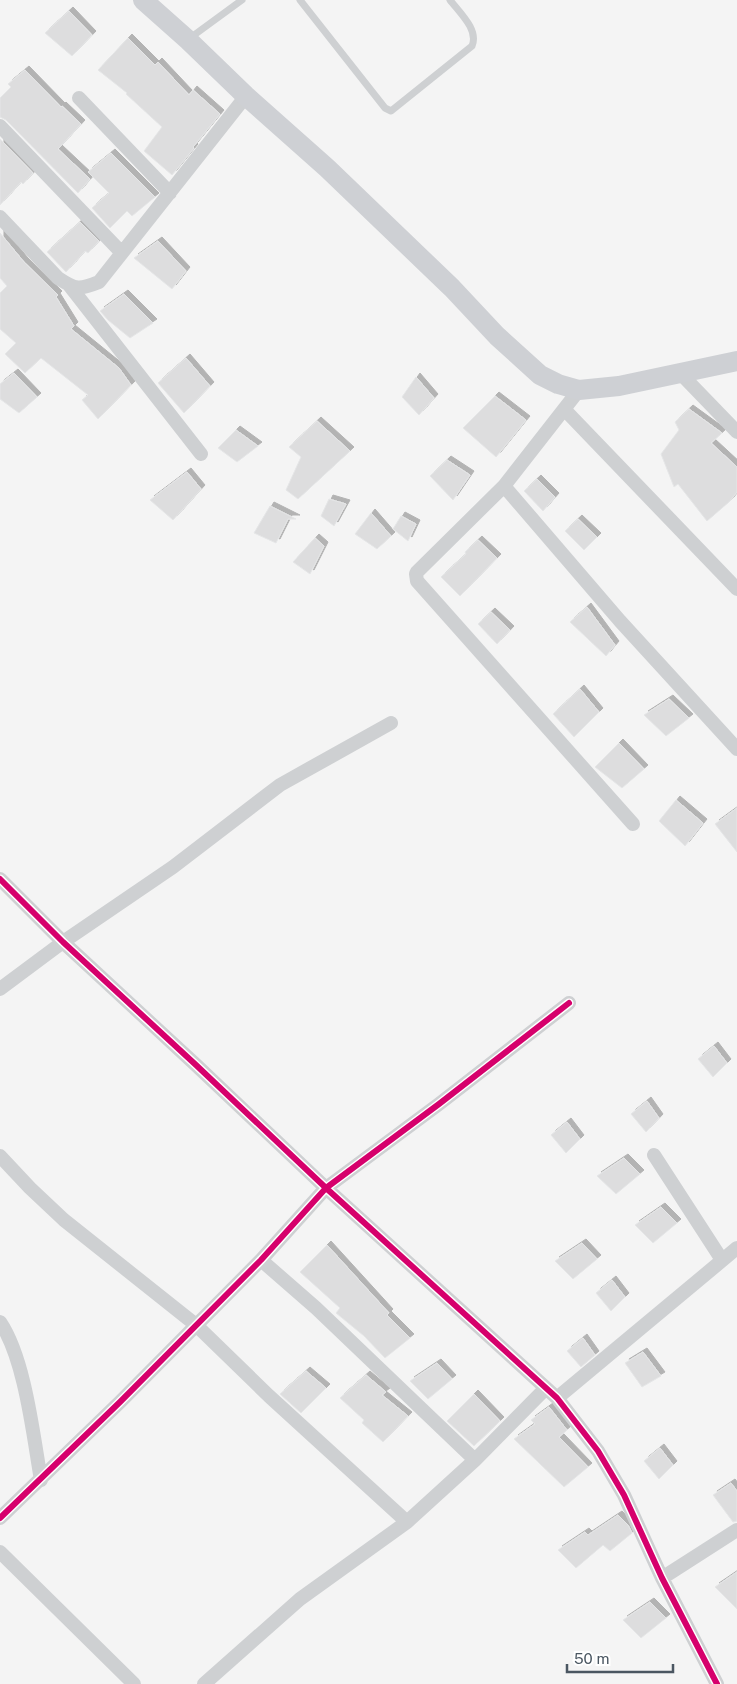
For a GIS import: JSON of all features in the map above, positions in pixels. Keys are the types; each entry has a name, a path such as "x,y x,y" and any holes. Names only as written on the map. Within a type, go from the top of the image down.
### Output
{"main road":[{"path":"143,0 400,238 452,288 497,336 546,378 578,390 619,386 737,361"}],"street":[{"path":"69,285 83,288 99,282 246,96"},
{"path":"79,98 170,193"},
{"path":"0,126 122,253"},
{"path":"0,217 58,278 69,285 201,454"},
{"path":"680,373 737,432"},
{"path":"578,390 504,486 417,572 416,578 633,824"},
{"path":"564,409 737,590"},
{"path":"504,486 620,621 737,749"},
{"path":"0,988 63,942 173,867 280,785 391,723"},
{"path":"0,879 63,942 326,1188 557,1398 603,1458 624,1495 713,1682"},
{"path":"0,1518 41,1480 261,1260 326,1188 439,1104 569,1003"},
{"path":"654,1155 722,1260"},
{"path":"0,1156 64,1220 196,1325 276,1402 407,1522"},
{"path":"557,1398 737,1248"},
{"path":"261,1260 316,1308 475,1460"},
{"path":"0,1322 7,1332 18,1366 41,1480"},
{"path":"204,1684 300,1599 407,1522 475,1460 546,1388"},
{"path":"662,1578 737,1530"},
{"path":"0,1552 134,1684"}],"lane":[{"path":"188,40 242,0"},
{"path":"300,0 385,108 391,110 472,46 475,39 473,32 450,0"}],"building":[{"path":"69,11 92,35 72,56 45,33"},
{"path":"128,38 155,65 158,62 189,95 193,90 220,114 172,175 144,151 162,127 127,93 98,70"},
{"path":"25,70 61,107 81,124 58,149 90,179 78,193 6,120 0,117 0,98 11,87 8,84"},
{"path":"0,139 33,173 23,184 21,182 0,205"},
{"path":"111,153 155,197 132,216 127,211 110,228 92,208 109,193 88,172"},
{"path":"80,222 99,241 88,253 85,251 66,272 47,252"},
{"path":"0,233 24,262 58,295 56,297 74,326 71,329 119,368 131,385 98,419 82,400 88,395 41,358 25,373 5,354 16,343 0,329 0,293 7,286 0,278"},
{"path":"158,241 186,271 172,289 134,258"},
{"path":"124,294 153,323 130,338 100,311"},
{"path":"186,358 210,386 184,413 158,383"},
{"path":"14,373 37,397 19,413 0,399 0,384"},
{"path":"416,377 434,398 419,415 402,397"},
{"path":"495,396 526,420 496,457 463,428"},
{"path":"689,409 722,433 711,443 737,467 737,492 729,502 707,521 678,484 674,487 661,454 679,430 675,422"},
{"path":"317,421 350,451 298,499 286,490 301,457 289,447"},
{"path":"236,430 258,446 237,462 218,448"},
{"path":"447,460 470,475 453,500 430,476"},
{"path":"187,472 201,489 173,520 150,500"},
{"path":"537,479 555,497 543,511 524,491"},
{"path":"329,499 346,504 334,526 321,516"},
{"path":"270,506 296,519 288,519 276,543 254,533"},
{"path":"371,513 391,536 377,549 355,534"},
{"path":"401,516 416,524 408,541 393,529"},
{"path":"578,519 597,537 584,550 565,531"},
{"path":"315,538 324,546 310,574 293,562"},
{"path":"478,540 497,558 460,596 441,577"},
{"path":"587,607 615,645 606,656 570,622"},
{"path":"491,612 510,630 497,644 478,624"},
{"path":"580,689 599,712 574,737 553,714"},
{"path":"669,699 689,718 666,736 644,715"},
{"path":"619,743 644,769 622,788 595,767"},
{"path":"676,800 703,823 685,846 659,821"},
{"path":"737,808 737,852 715,824"},
{"path":"714,1046 727,1063 713,1077 698,1059"},
{"path":"647,1101 659,1118 646,1132 631,1114"},
{"path":"567,1122 580,1139 566,1153 551,1135"},
{"path":"624,1158 640,1174 616,1194 597,1176"},
{"path":"661,1207 677,1223 653,1243 635,1225"},
{"path":"582,1243 597,1259 573,1279 555,1261"},
{"path":"327,1245 389,1313 387,1315 410,1338 385,1358 364,1336 336,1313 340,1308 300,1272"},
{"path":"612,1280 625,1297 611,1311 596,1293"},
{"path":"583,1338 595,1355 581,1367 567,1351"},
{"path":"643,1352 661,1376 642,1387 625,1363"},
{"path":"437,1363 452,1379 428,1399 410,1381"},
{"path":"306,1371 326,1388 301,1413 280,1394"},
{"path":"366,1375 386,1392 382,1395 408,1416 383,1442 362,1423 364,1420 340,1398"},
{"path":"474,1394 500,1421 474,1446 447,1421"},
{"path":"549,1407 567,1430 559,1437 588,1467 564,1487 514,1439 535,1424 531,1420"},
{"path":"660,1448 673,1465 659,1479 644,1461"},
{"path":"731,1483 737,1491 737,1521 733,1522 713,1495"},
{"path":"618,1515 628,1525 632,1533 610,1551 603,1545 576,1568 558,1550 585,1532 588,1535"},
{"path":"737,1572 737,1609 715,1587"},
{"path":"650,1602 666,1618 641,1638 623,1620"}],"cycle path":[{"path":"0,879 63,942 326,1188 557,1398 598,1451 624,1495 662,1578 717,1684"},
{"path":"0,1518 120,1402 261,1260 326,1188 439,1104 569,1003"}]}
